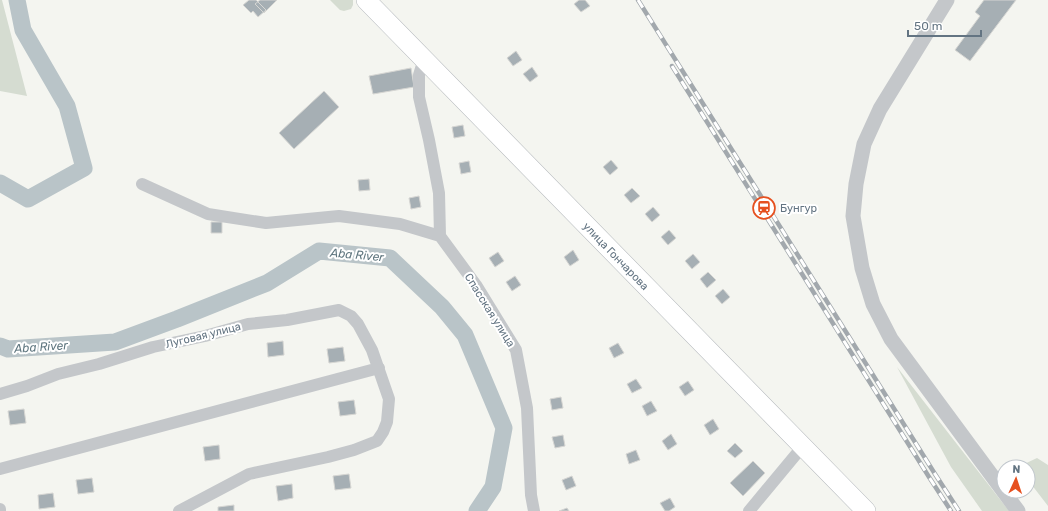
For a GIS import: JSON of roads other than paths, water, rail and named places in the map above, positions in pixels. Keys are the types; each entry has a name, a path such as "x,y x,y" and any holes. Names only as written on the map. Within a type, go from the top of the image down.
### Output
{"main road":[{"name":"улица Гончарова","path":"366,0 866,511"}],"street":[{"path":"947,0 880,110 864,144 856,184 853,216 862,268 873,304 891,338 1018,511"},
{"path":"142,184 208,214 266,223 339,216 400,224 440,236 439,193 419,97 419,75 424,59"},
{"name":"Спасская улица","path":"440,236 476,285 516,350 527,408 531,495 534,511"},
{"name":"Луговая улица","path":"0,394 27,386 58,374 99,364 153,347 205,336 248,324 287,320 339,310 351,316 358,324 372,350 389,399 387,422 377,441 354,450 328,457 249,474 179,511"},
{"path":"0,469 379,368"},
{"path":"749,511 803,446"}],"waterway":[{"name":"Aba River","path":"0,183 28,199 84,168 67,106 23,30 17,0"},
{"name":"Aba River","path":"0,346 8,349 115,342 267,283 319,251 390,258 442,307 465,335 504,428 493,487 477,511"}],"railway":[{"path":"638,0 959,511"},
{"path":"672,66 951,511"}],"place":[{"name":"Бунгур","path":"764,208"}]}
